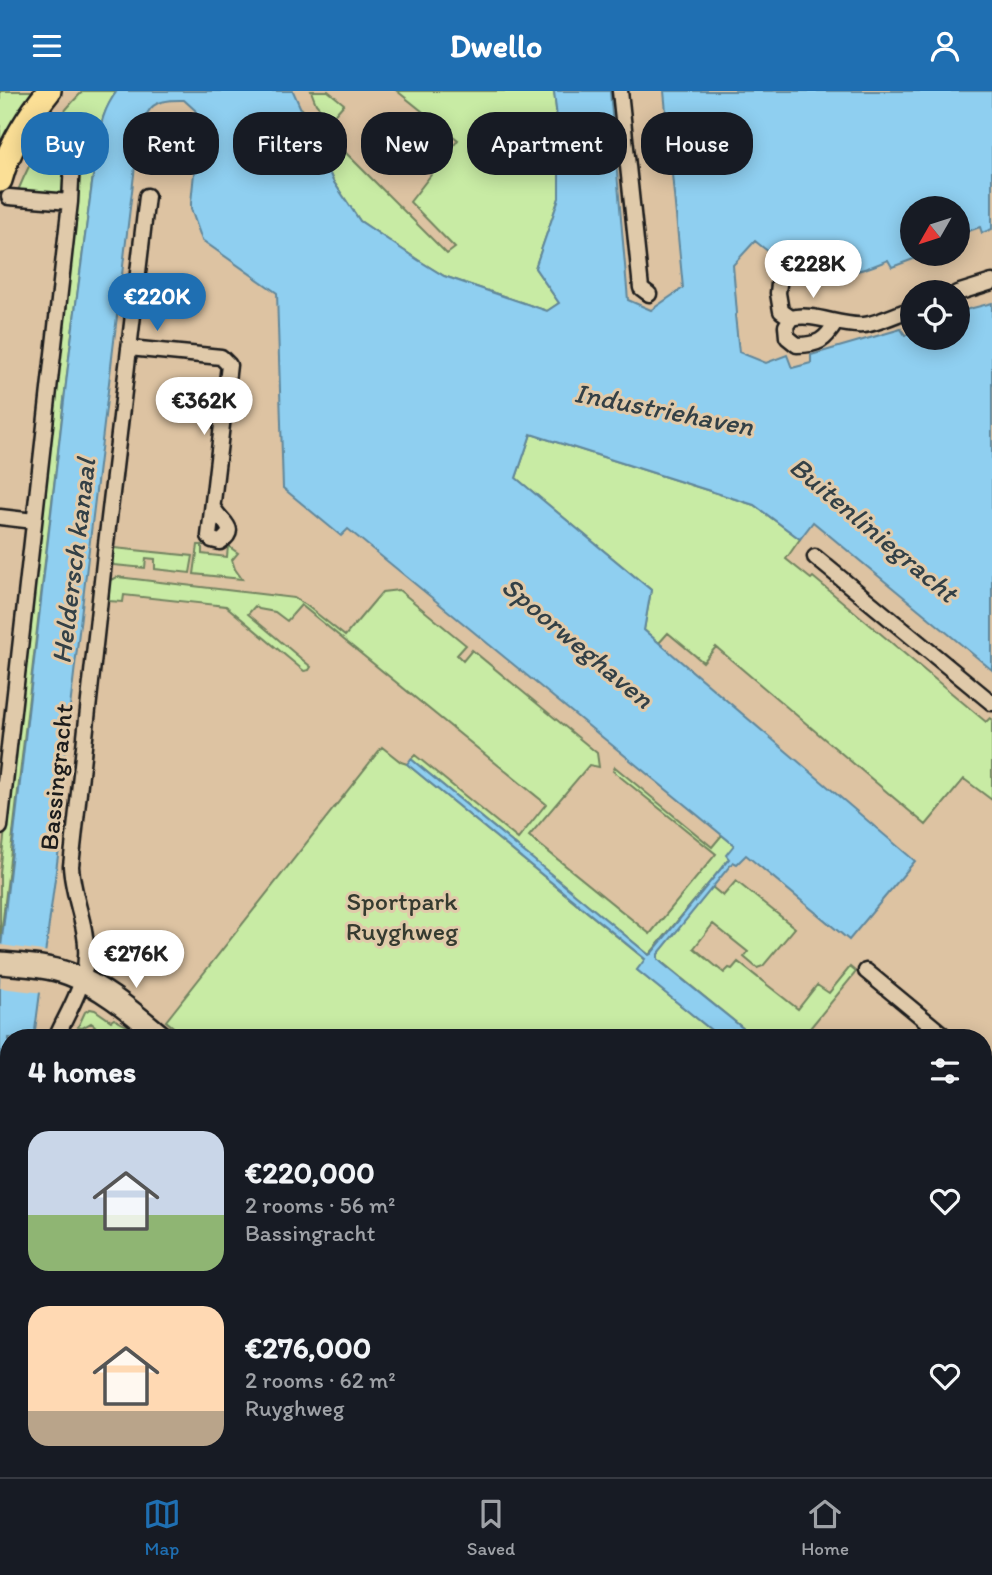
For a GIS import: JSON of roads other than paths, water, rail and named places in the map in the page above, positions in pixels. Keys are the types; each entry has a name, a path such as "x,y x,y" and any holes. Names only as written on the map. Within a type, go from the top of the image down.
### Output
{"main road":[{"path":"5,188 14,143 49,91"}],"street":[{"path":"620,91 641,288 649,294"},
{"path":"0,827 71,175"},
{"path":"5,188 70,202"},
{"name":"Bassingracht","path":"60,1029 83,981 86,960 85,934 71,866 147,196"},
{"path":"970,289 992,282"},
{"path":"779,283 780,310 791,319"},
{"path":"836,322 828,335 814,345 797,345 787,337 786,326 791,319 801,316 864,325 900,313"},
{"path":"129,348 221,357 229,365 214,509"},
{"path":"0,517 34,521"},
{"path":"815,557 992,703"},
{"path":"0,963 51,974"},
{"path":"866,971 936,1029"},
{"path":"0,976 70,974 113,999 151,1029"},
{"path":"462,1477 473,1477"}],"water":[{"path":"117,91 293,91 302,112 233,112 233,175 330,175 360,221 418,260 444,276 547,311 559,303 535,268 559,198 559,175 617,175 628,300 651,310 683,288 672,175 753,175 753,112 666,112 664,91 992,91 992,229 982,233 980,227 970,230 970,196 900,196 900,264 892,267 888,260 851,273 819,274 787,263 755,241 733,265 739,352 766,363 787,355 792,368 811,363 811,355 900,329 900,350 970,350 970,309 992,303 992,670 813,522 800,539 754,505 531,434 516,478 651,590 644,630 915,861 849,940 746,855 737,864 733,862 658,954 658,959 744,1029 710,1029 637,970 645,959 407,764 411,759 649,955 729,859 726,855 734,845 348,529 341,536 283,488 277,293 202,240 191,209 194,175 219,175 219,112 196,112 184,100 159,103 148,112 123,112 123,175 134,175 58,807 64,810 35,1029 0,1029 0,956 70,349 93,175 109,175 109,112 105,112"},
{"path":"554,91 610,91 612,112 556,112"}],"water label":[{"name":"Industriehaven","path":"664,409"},
{"name":"Buitenliniegracht","path":"874,529"},
{"name":"Heldersch kanaal","path":"73,561"},
{"name":"Spoorweghaven","path":"578,642"}],"park label":[{"name":"Sportpark Ruyghweg","path":"402,916"}]}
